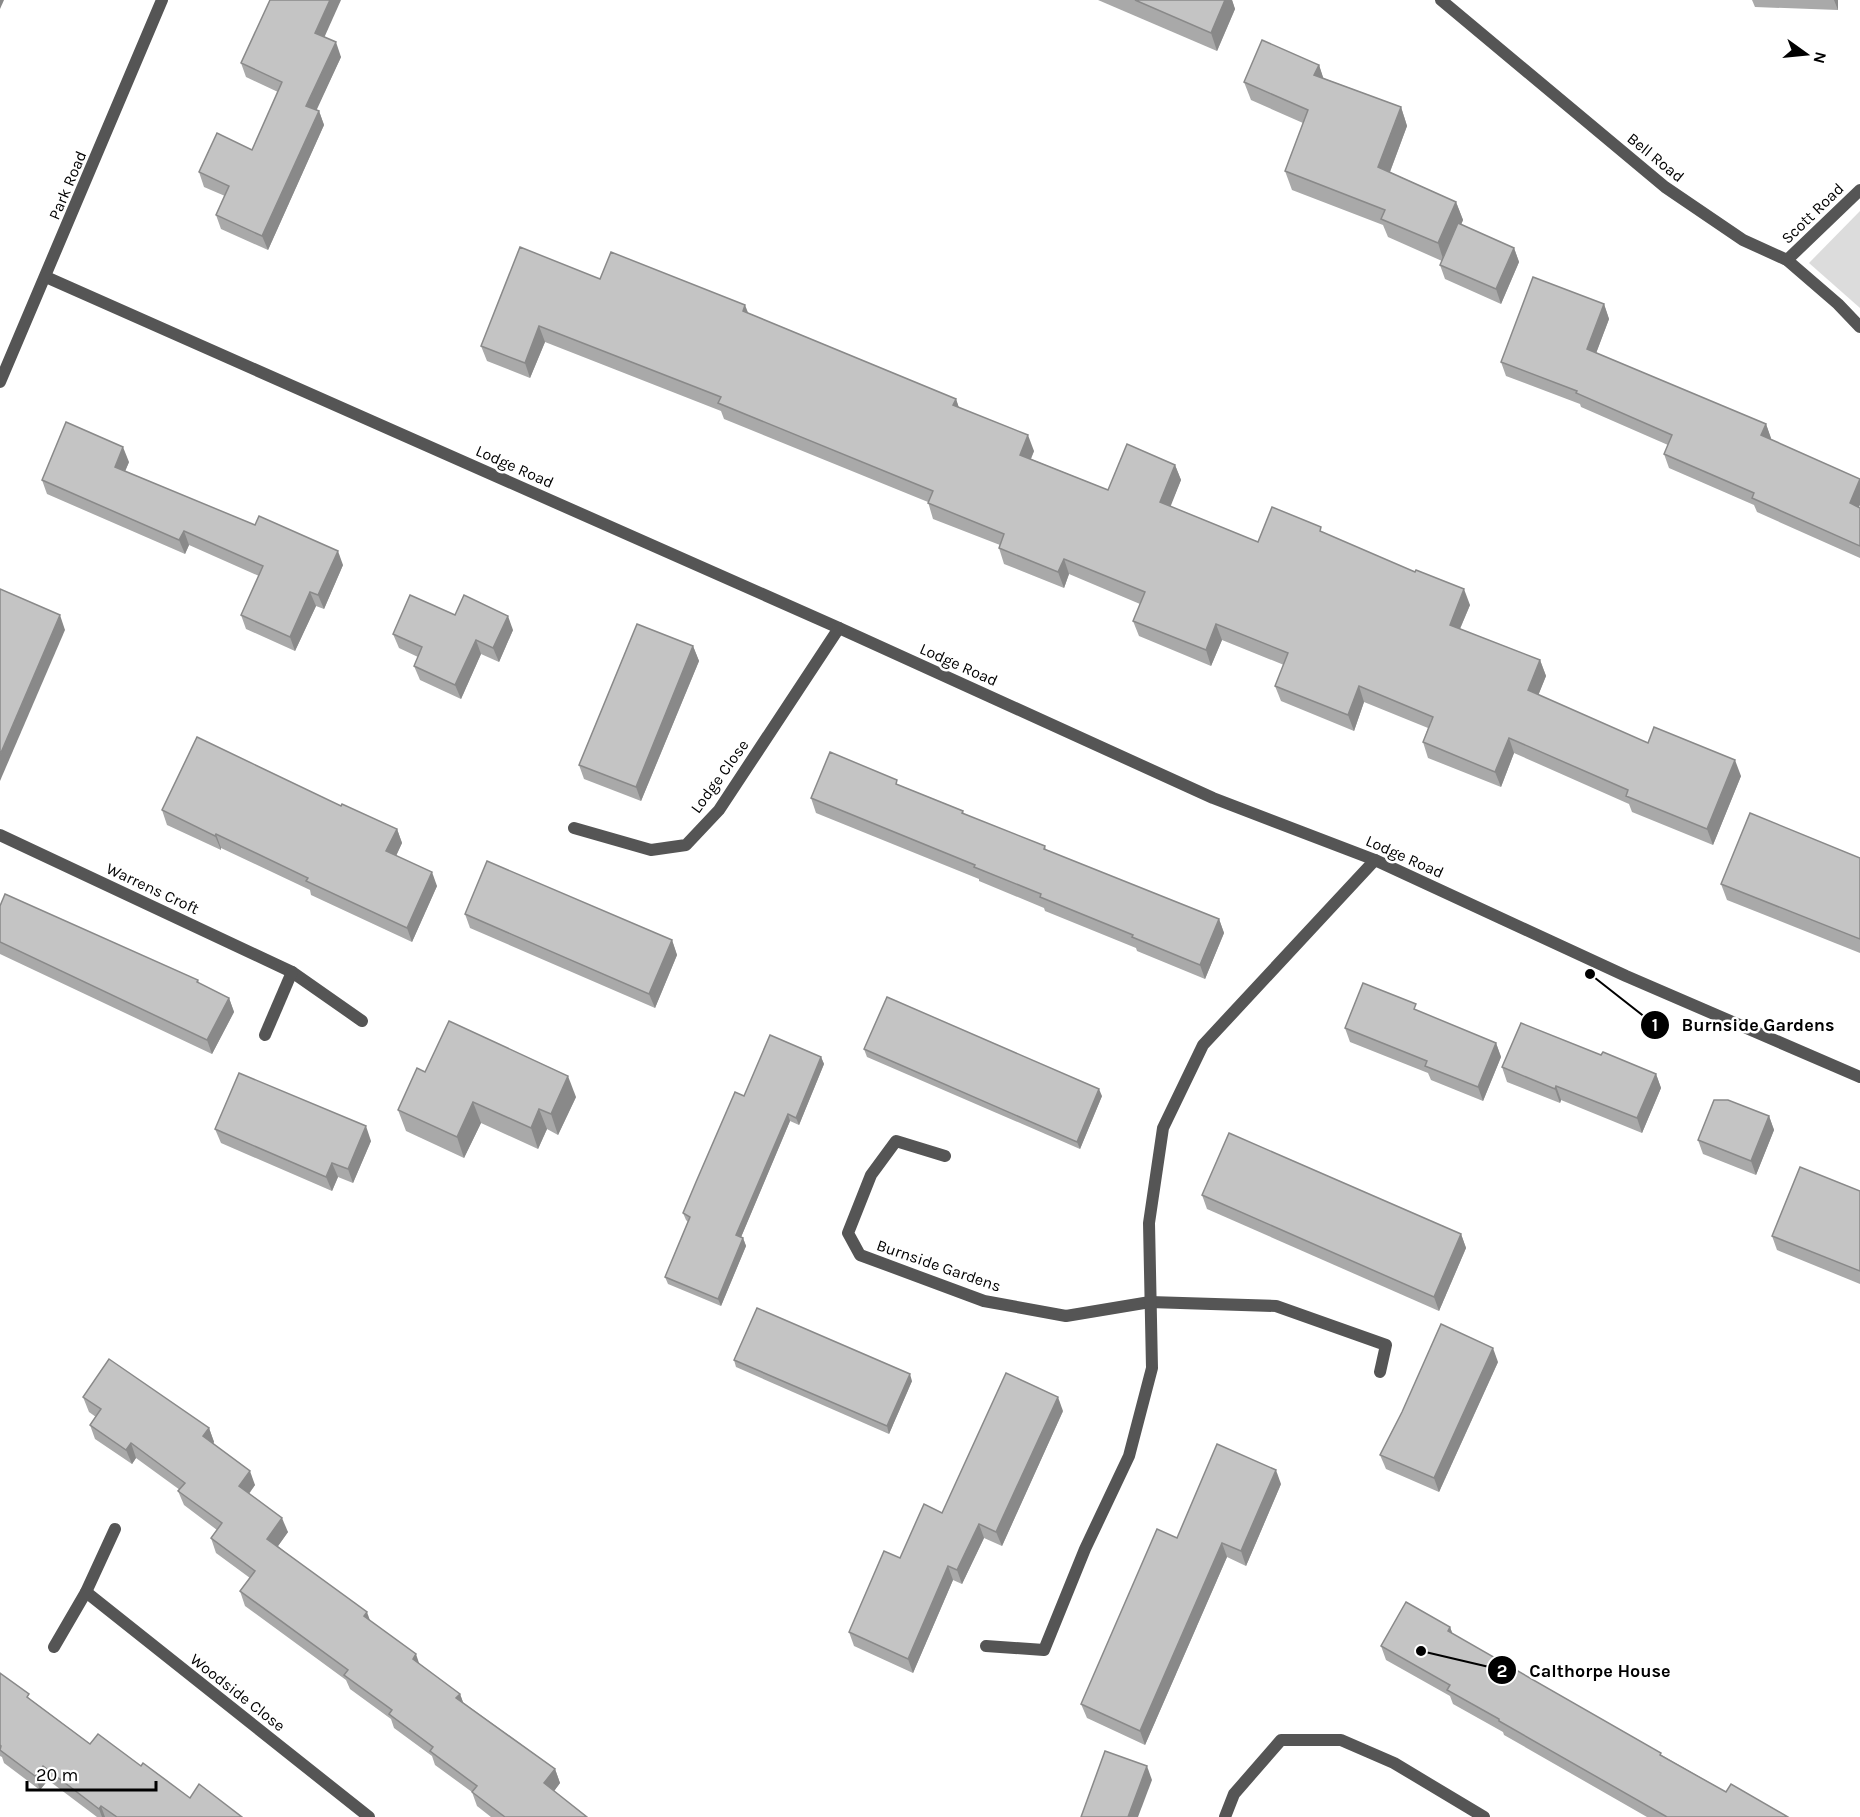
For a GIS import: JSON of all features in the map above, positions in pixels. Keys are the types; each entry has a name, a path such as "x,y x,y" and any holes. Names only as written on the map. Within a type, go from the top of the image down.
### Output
{"street":[{"name":"Park Road","path":"0,382 162,0"},
{"name":"Bell Road","path":"1440,0 1665,187 1743,240 1787,260 1838,304 1860,327"},
{"name":"Scott Road","path":"1787,260 1860,190"},
{"name":"Lodge Road","path":"46,277 839,628 1213,798 1375,860 1626,976 1860,1077"},
{"name":"Lodge Close","path":"574,828 651,850 686,845 719,810 839,628"},
{"name":"Warrens Croft","path":"0,835 292,972 362,1021"},
{"path":"986,1646 1044,1650 1085,1549 1129,1456 1152,1368 1149,1223 1163,1128 1203,1045 1375,860"},
{"path":"265,1035 292,972"},
{"name":"Burnside Gardens","path":"945,1156 896,1141 871,1175 848,1233 860,1255 984,1301 1066,1316 1150,1302 1276,1306 1386,1345 1380,1372"},
{"path":"54,1647 86,1592 115,1529"},
{"name":"Woodside Close","path":"86,1592 369,1817"},
{"path":"1225,1817 1234,1794 1281,1740 1341,1740 1395,1763 1484,1817"}],"shaded area":[{"path":"1860,211 1860,308 1809,263"}],"building":[{"path":"270,0 330,0 315,33 336,42 306,106 319,111 262,236 216,215 229,186 199,172 217,133 252,150 282,82 241,63"},
{"path":"1135,0 1225,0 1211,33"},
{"path":"1262,40 1319,65 1314,75 1401,107 1378,167 1456,202 1438,243 1381,219 1385,210 1285,171 1308,110 1244,82"},
{"path":"1458,223 1514,248 1496,289 1440,265"},
{"path":"520,247 600,279 611,252 745,305 743,311 956,399 953,405 1028,435 1020,455 1108,490 1127,444 1175,465 1160,502 1258,542 1272,507 1321,527 1320,531 1415,572 1416,570 1464,589 1450,625 1540,660 1528,690 1648,743 1654,727 1735,760 1707,829 1626,796 1628,790 1509,738 1495,772 1423,742 1433,717 1359,686 1348,715 1275,686 1288,653 1216,624 1206,650 1133,621 1145,592 1064,559 1058,572 999,548 1004,534 928,503 933,491 718,403 721,397 539,326 525,363 481,346"},
{"path":"1533,277 1604,304 1587,349 1766,424 1761,435 1860,479 1850,503 1860,508 1860,546 1752,498 1754,493 1664,454 1672,435 1576,393 1577,391 1501,362"},
{"path":"66,422 123,447 115,467 255,525 259,516 338,551 318,595 310,592 290,637 241,615 263,566 184,531 179,540 42,480"},
{"path":"0,589 60,615 0,755"},
{"path":"410,595 455,615 464,595 508,616 493,648 476,640 455,685 414,666 422,647 393,634"},
{"path":"637,624 693,646 636,787 579,765"},
{"path":"197,737 341,806 342,804 397,829 386,851 432,872 407,928 306,881 308,878 162,810"},
{"path":"830,752 897,780 896,784 963,811 962,813 1045,846 1044,849 1219,919 1200,965 1040,897 1041,894 974,867 975,865 811,798"},
{"path":"1750,813 1860,858 1860,939 1721,884"},
{"path":"487,861 672,940 649,994 465,914"},
{"path":"5,894 198,980 197,982 229,998 207,1040 0,942 0,906"},
{"path":"1363,983 1416,1004 1414,1009 1496,1043 1478,1087 1425,1066 1427,1061 1345,1028"},
{"path":"887,997 1099,1089 1077,1142 864,1049"},
{"path":"449,1021 568,1076 551,1114 539,1109 531,1128 473,1102 457,1137 398,1110 417,1068 425,1072"},
{"path":"1521,1023 1601,1055 1603,1052 1656,1074 1637,1118 1556,1086 1555,1089 1502,1067"},
{"path":"770,1035 821,1057 796,1118 788,1114 736,1235 743,1238 718,1299 665,1277 690,1217 683,1213 735,1092 744,1096"},
{"path":"239,1073 366,1126 348,1169 332,1163 326,1177 215,1129"},
{"path":"1714,1100 1728,1100 1769,1116 1751,1161 1698,1140"},
{"path":"1229,1133 1461,1234 1434,1297 1202,1195"},
{"path":"1800,1167 1860,1191 1860,1271 1772,1236"},
{"path":"757,1308 910,1374 887,1426 734,1360"},
{"path":"1441,1324 1493,1348 1434,1478 1380,1455"},
{"path":"109,1359 209,1428 203,1436 250,1471 239,1486 282,1518 267,1539 367,1612 364,1616 416,1654 413,1659 460,1694 456,1698 555,1769 544,1783 587,1817 505,1817 472,1792 477,1786 430,1751 433,1747 389,1714 392,1710 344,1675 348,1670 240,1591 255,1571 211,1538 222,1523 178,1491 185,1483 131,1443 126,1450 90,1425 101,1409 83,1397"},
{"path":"1006,1373 1058,1397 996,1532 979,1524 957,1570 948,1566 908,1659 849,1632 884,1551 900,1558 924,1504 942,1513"},
{"path":"1217,1444 1276,1470 1241,1551 1222,1543 1140,1731 1081,1704 1157,1529 1177,1538"},
{"path":"1406,1602 1450,1627 1448,1631 1661,1753 1660,1755 1726,1792 1731,1784 1788,1817 1667,1817 1447,1690 1450,1685 1381,1646"},
{"path":"0,1673 29,1694 27,1697 90,1744 98,1734 141,1766 143,1763 190,1798 199,1784 242,1817 117,1817 101,1806 99,1809 43,1766 35,1776 0,1750"},
{"path":"1105,1751 1147,1766 1128,1817 1081,1817"}],"place":[{"name":"Burnside Gardens","path":"1590,974"},
{"name":"Calthorpe House","path":"1421,1651"}]}
